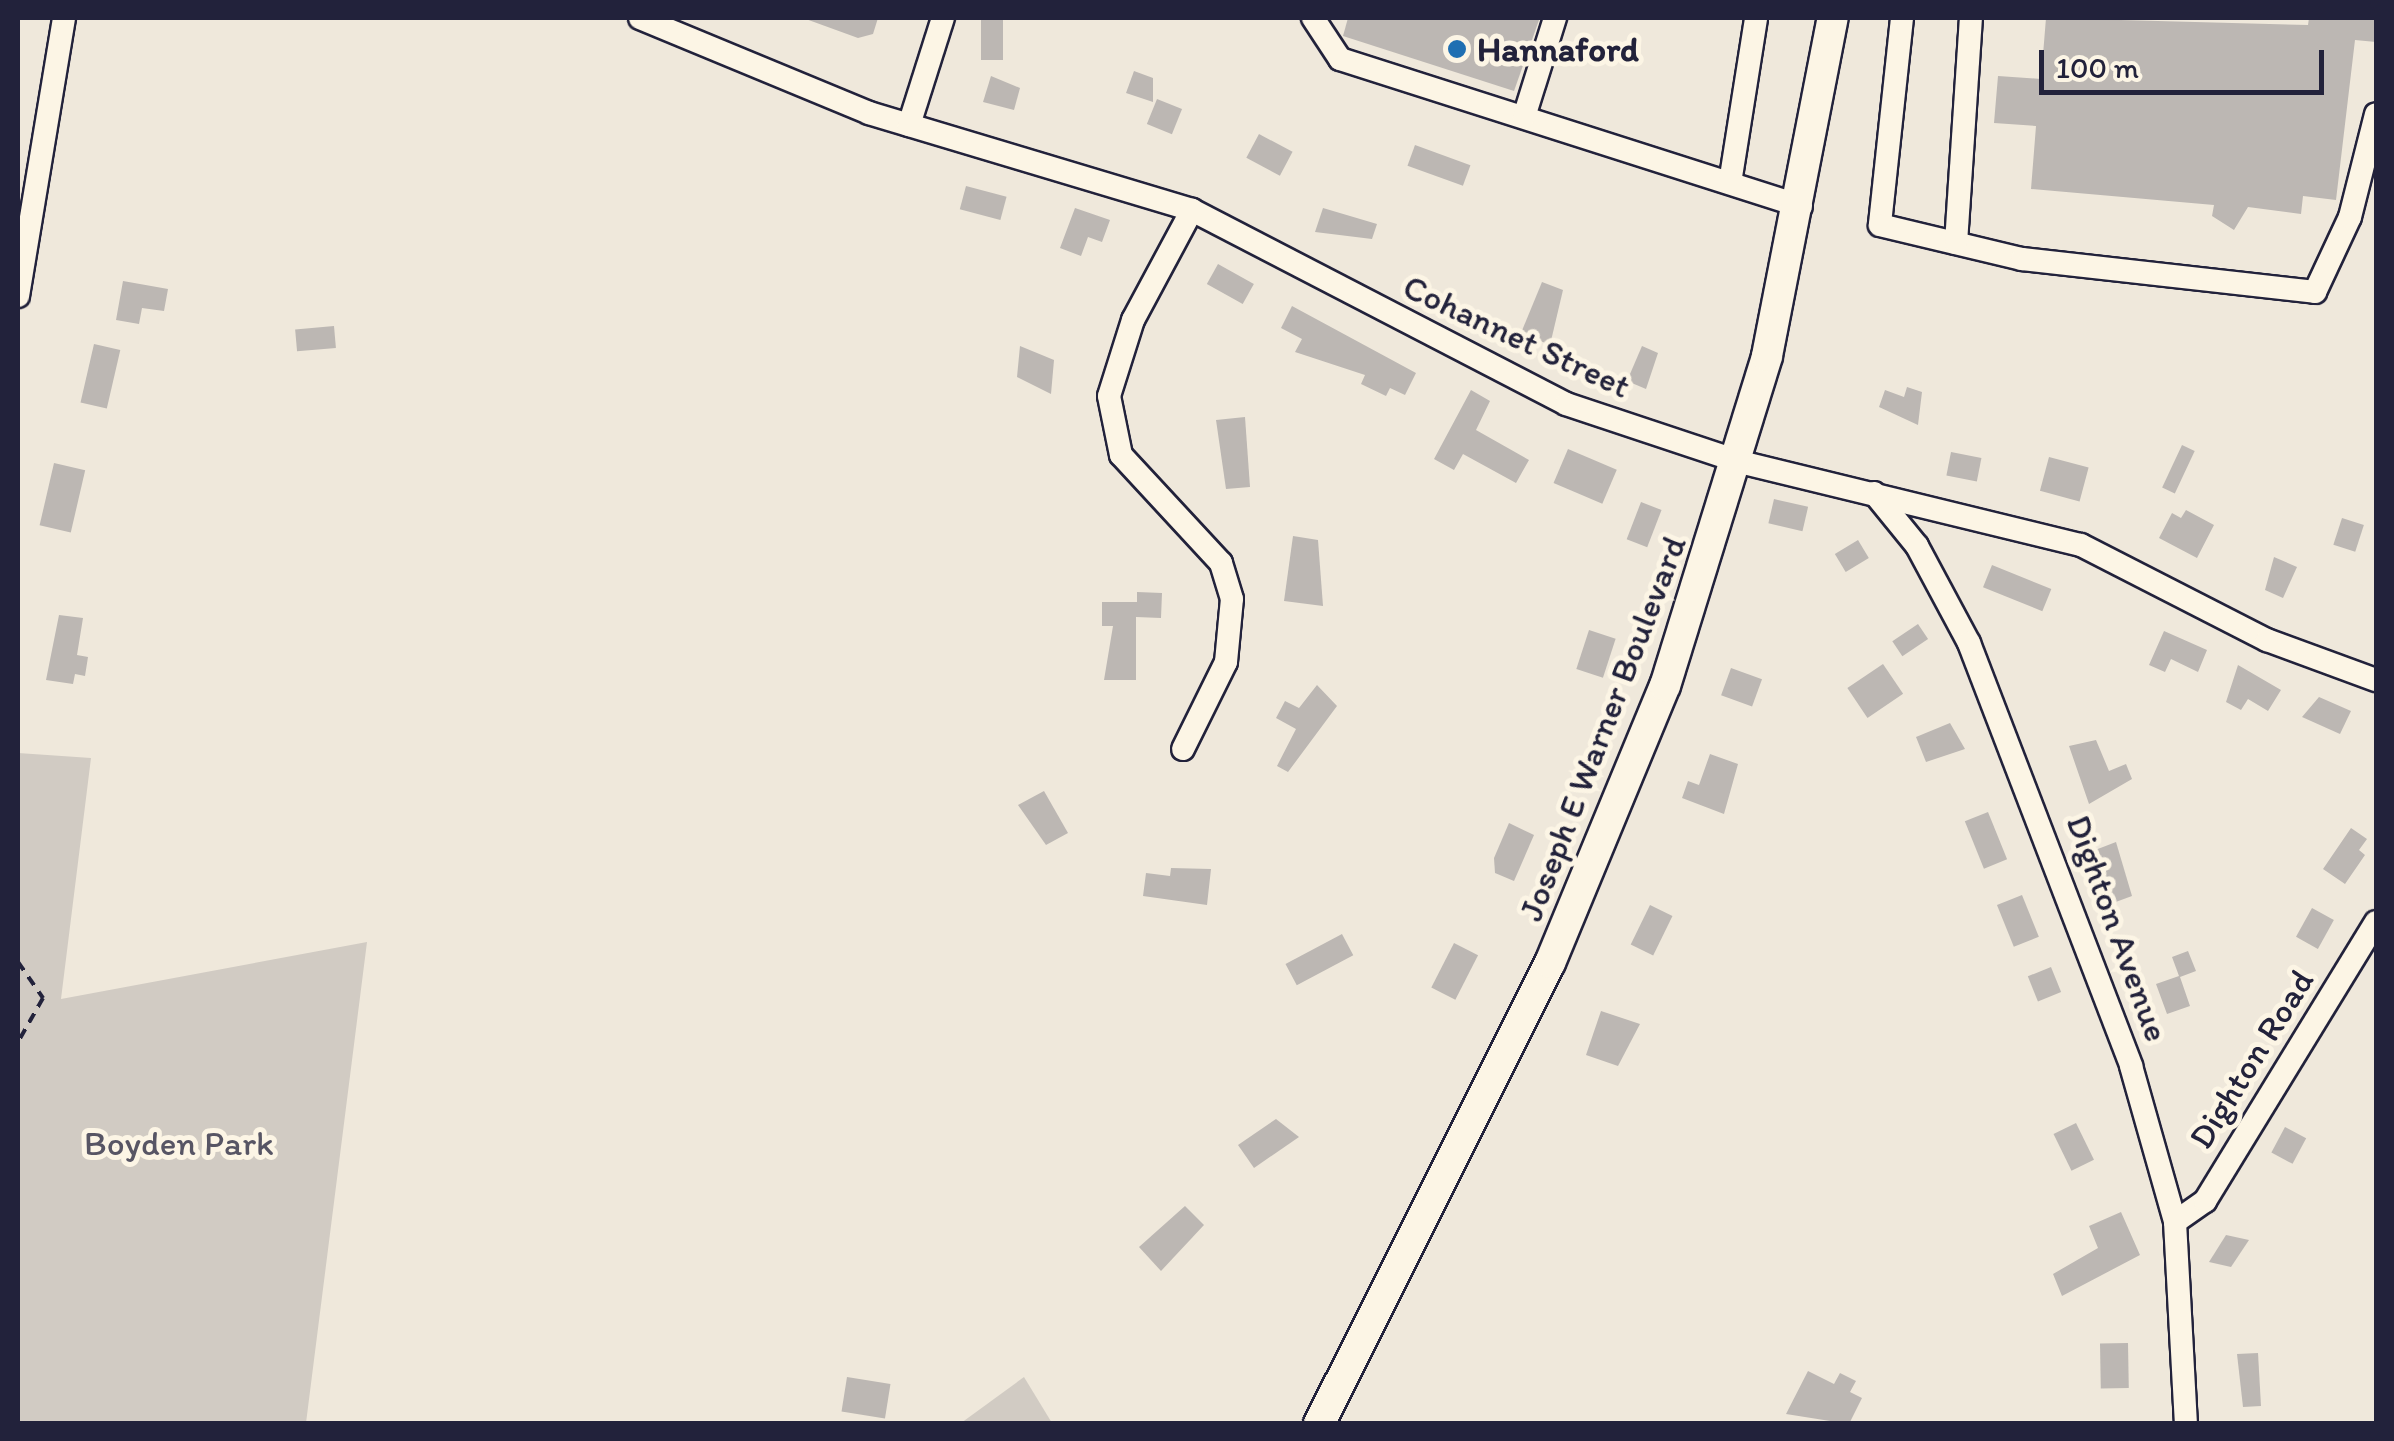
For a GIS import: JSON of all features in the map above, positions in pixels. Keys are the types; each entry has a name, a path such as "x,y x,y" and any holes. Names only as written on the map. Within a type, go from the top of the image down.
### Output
{"main road":[{"name":"Joseph E Warner Boulevard","path":"1319,1424 1582,892 1665,686 1740,462 1801,206 1832,18"}],"street":[{"path":"18,296 64,18"},
{"name":"Cohannet Street","path":"640,18 909,125 1192,210 1566,404 1740,462 2080,545 2267,640 2376,680"},
{"path":"909,125 943,18"},
{"path":"1313,18 1340,59 1801,206"},
{"path":"1524,118 1555,18"},
{"path":"1730,183 1756,18"},
{"path":"1902,18 1880,226 1956,244 2314,292 2350,218 2376,114"},
{"path":"1956,244 1971,18"},
{"path":"1183,749 1226,662 1232,598 1221,564 1120,455 1109,396 1133,320 1192,210"},
{"name":"Dighton Avenue","path":"1874,493 1917,546 1969,642 2033,798 2131,1066 2175,1222 2186,1424"},
{"name":"Dighton Road","path":"2175,1222 2205,1201 2376,922"}],"path":[{"path":"18,962 42,998 18,1042"}],"green space":[{"name":"Boyden Park","path":"18,753 91,758 61,999 367,942 306,1423 18,1423"},
{"path":"1024,1377 1052,1423 961,1423"}],"building":[{"path":"803,18 878,18 873,34 858,38"},
{"path":"981,18 1003,18 1003,60 981,60"},
{"name":"Hannaford","path":"1348,18 1539,20 1514,91 1343,36"},
{"path":"2046,18 2308,25 2309,18 2376,18 2376,42 2355,40 2336,200 2303,196 2301,214 2248,207 2234,230 2212,216 2214,205 2031,189 2036,126 1994,123 1998,76 2041,79"},
{"path":"1134,71 1153,78 1153,102 1126,93"},
{"path":"991,76 1020,88 1014,110 983,102"},
{"path":"1157,99 1182,109 1172,134 1147,124"},
{"path":"1259,134 1293,152 1280,176 1246,158"},
{"path":"1415,145 1470,165 1463,186 1407,166"},
{"path":"966,186 1007,197 1000,220 960,209"},
{"path":"1075,208 1110,220 1102,242 1088,237 1081,256 1060,248"},
{"path":"1323,208 1377,224 1372,239 1315,232"},
{"path":"1218,264 1254,284 1243,304 1207,284"},
{"path":"123,281 168,289 164,311 142,308 139,324 116,320"},
{"path":"1542,282 1563,290 1550,345 1521,333"},
{"path":"1292,306 1416,373 1405,395 1390,388 1386,396 1361,384 1365,375 1295,352 1302,339 1281,328"},
{"path":"334,326 336,348 297,351 295,329"},
{"path":"94,344 120,350 107,409 81,402"},
{"path":"1020,346 1054,360 1051,394 1017,377"},
{"path":"1642,346 1658,353 1646,389 1627,381"},
{"path":"1907,387 1922,392 1918,425 1879,407 1885,390 1904,397"},
{"path":"1471,390 1490,401 1476,430 1529,460 1516,483 1463,454 1454,470 1434,459"},
{"path":"1245,417 1250,487 1226,489 1216,420"},
{"path":"2182,445 2195,451 2175,494 2162,488"},
{"path":"1568,449 1617,470 1602,504 1554,483"},
{"path":"1951,452 1981,458 1977,481 1946,476"},
{"path":"2049,457 2089,468 2080,501 2040,491"},
{"path":"54,463 85,470 71,533 40,525"},
{"path":"1774,499 1808,507 1802,531 1768,523"},
{"path":"1641,502 1662,510 1647,547 1627,539"},
{"path":"2186,510 2214,525 2197,558 2159,538 2172,513 2181,518"},
{"path":"2342,518 2364,525 2355,552 2333,545"},
{"path":"1293,536 1318,540 1323,606 1284,601"},
{"path":"1858,540 1869,558 1846,572 1835,554"},
{"path":"2274,557 2297,567 2283,598 2265,590"},
{"path":"1992,565 2051,589 2042,611 1983,587"},
{"path":"1137,592 1162,593 1161,618 1136,617 1136,680 1104,680 1113,626 1102,626 1102,602 1137,602"},
{"path":"59,615 83,618 77,655 88,657 85,676 75,674 73,684 46,680"},
{"path":"1918,624 1928,639 1902,656 1892,641"},
{"path":"1589,630 1616,639 1603,678 1576,669"},
{"path":"2164,631 2207,650 2198,672 2171,659 2165,672 2149,665"},
{"path":"1883,664 1903,694 1867,718 1847,688"},
{"path":"2238,665 2281,690 2268,711 2248,699 2241,710 2226,702"},
{"path":"1731,668 1762,679 1752,707 1721,695"},
{"path":"1317,685 1337,706 1288,772 1277,766 1296,729 1276,718 1285,701 1299,708"},
{"path":"2319,697 2351,711 2340,734 2302,717"},
{"path":"1950,723 1965,749 1926,762 1916,737"},
{"path":"2096,740 2109,771 2126,764 2132,779 2089,804 2069,746"},
{"path":"1710,754 1738,764 1724,814 1682,798 1688,781 1699,785"},
{"path":"1044,791 1068,833 1046,845 1018,805"},
{"path":"1988,812 2007,859 1984,869 1965,821"},
{"path":"1509,823 1534,835 1514,881 1495,873 1494,858"},
{"path":"2351,828 2367,839 2359,850 2365,855 2345,884 2323,869"},
{"path":"2116,842 2132,896 2113,903 2090,852"},
{"path":"1171,868 1211,869 1207,905 1143,896 1146,873 1170,876"},
{"path":"2022,895 2039,937 2014,947 1997,905"},
{"path":"1650,905 1672,916 1653,956 1631,945"},
{"path":"2312,908 2334,920 2318,949 2296,937"},
{"path":"1342,934 1353,955 1297,985 1285,964"},
{"path":"1454,943 1478,955 1455,1000 1431,988"},
{"path":"2188,951 2196,971 2180,977 2190,1006 2167,1014 2156,984 2179,976 2172,957"},
{"path":"2051,967 2061,992 2038,1001 2028,976"},
{"path":"1601,1011 1640,1024 1618,1066 1586,1055"},
{"path":"1276,1119 1299,1137 1254,1168 1238,1145"},
{"path":"2076,1123 2094,1160 2072,1171 2054,1134"},
{"path":"2285,1127 2306,1138 2293,1164 2271,1153"},
{"path":"1185,1206 1204,1225 1161,1271 1139,1247"},
{"path":"2121,1212 2140,1255 2062,1296 2053,1274 2098,1248 2089,1226"},
{"path":"2226,1235 2249,1240 2231,1267 2209,1262"},
{"path":"2100,1343 2128,1343 2129,1388 2101,1388"},
{"path":"2258,1353 2261,1406 2243,1407 2237,1354"},
{"path":"1808,1371 1834,1384 1840,1373 1856,1381 1850,1392 1862,1398 1849,1424 1786,1414"},
{"path":"847,1377 890,1384 885,1418 842,1412"}],"place":[{"name":"Hannaford","path":"1457,49"}]}
